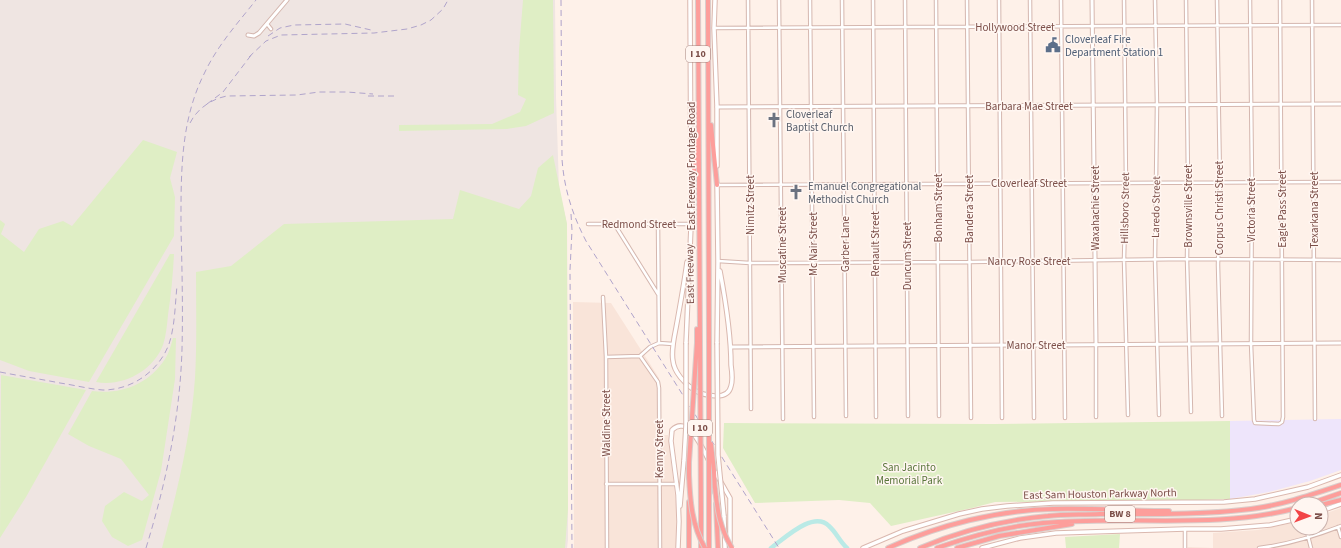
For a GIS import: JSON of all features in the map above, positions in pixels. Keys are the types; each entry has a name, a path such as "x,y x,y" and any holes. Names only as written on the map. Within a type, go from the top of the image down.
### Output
{"highway":[{"name":"East Freeway","path":"698,0 698,343 701,548"},
{"name":"East Freeway","path":"708,0 709,548"},
{"path":"708,105 717,185"},
{"path":"692,204 698,107"},
{"path":"690,548 690,438 698,343"},
{"path":"709,412 718,548"},
{"path":"690,476 691,502 695,523 700,539 705,548"},
{"name":"East Sam Houston Parkway North","path":"920,548 975,530 1036,517 1061,515 1228,511 1273,505 1341,485"},
{"path":"715,488 721,524 731,548"},
{"path":"1329,498 1341,494"},
{"path":"1329,503 1341,500"},
{"path":"888,548 922,535 965,522 1004,514 1052,509 1228,511"},
{"name":"BW 8","path":"937,548 977,535 1026,525 1058,522 1223,520 1289,510"},
{"path":"957,548 1021,532 1061,525 1103,521"}],"main road":[{"name":"East Freeway Frontage Road","path":"678,548 686,425 686,317 692,204 690,192 690,0"},
{"path":"715,0 714,28 717,108 718,455 724,516 725,548"},
{"path":"690,245 673,344 672,359 673,364 682,379 695,391 718,396 728,392 731,388 731,347 718,261"},
{"path":"679,522 677,484 671,435 672,430 675,427 683,426 688,428 694,435 730,498 731,548"},
{"name":"East Sam Houston Parkway North","path":"862,548 903,531 959,514 1007,506 1053,503 1224,502 1255,499 1308,487 1341,475"},
{"path":"1329,508 1341,504"},
{"name":"BW 8","path":"982,548 1014,539 1056,533 1246,528 1289,521"}],"street":[{"path":"248,35 257,35 286,0"},
{"name":"Nimitz Street","path":"748,0 751,409"},
{"name":"Muscatine Street","path":"780,0 779,28 783,419"},
{"name":"Mc Nair Street","path":"810,0 814,417"},
{"name":"Garber Lane","path":"842,0 846,416"},
{"name":"Renault Street","path":"873,0 876,417"},
{"name":"Duncum Street","path":"905,0 908,416"},
{"name":"Bonham Street","path":"936,0 939,416"},
{"name":"Bandera Street","path":"967,0 971,418"},
{"path":"999,0 1002,418"},
{"path":"1030,0 1034,418"},
{"path":"1061,0 1065,418"},
{"name":"Waxahachie Street","path":"1092,0 1096,417"},
{"name":"Hillsboro Street","path":"1124,0 1126,183 1124,260 1128,415"},
{"name":"Laredo Street","path":"1155,0 1157,105 1155,260 1159,415"},
{"name":"Brownsville Street","path":"1186,0 1188,105 1187,259 1191,412"},
{"name":"Corpus Christi Street","path":"1217,0 1222,416"},
{"name":"Victoria Street","path":"1250,0 1249,25 1252,182 1251,343 1254,420 1255,423 1279,424 1282,422 1283,417"},
{"name":"Eagle Pass Street","path":"1280,0 1283,417"},
{"name":"Texarkana Street","path":"1312,0 1315,419"},
{"path":"267,24 271,29"},
{"name":"Hollywood Street","path":"714,28 1341,25"},
{"name":"Barbara Mae Street","path":"717,108 1341,104"},
{"name":"Cloverleaf Street","path":"717,185 1341,182"},
{"name":"Redmond Street","path":"588,224 691,224"},
{"path":"615,224 658,294"},
{"path":"658,224 659,344"},
{"name":"Nancy Rose Street","path":"718,261 782,263 1187,259 1341,260"},
{"name":"Waldine Street","path":"604,297 606,357 607,548"},
{"name":"Manor Street","path":"731,347 1341,343"},
{"path":"606,357 640,356 650,347 659,344 673,344"},
{"name":"Kenny Street","path":"640,356 658,382 659,388 660,548"},
{"path":"606,484 677,484"},
{"path":"1259,548 1308,537 1340,527 1341,537"},
{"path":"1185,529 1185,548"},
{"path":"1308,537 1311,548"}],"shaded area":[{"path":"0,0 555,0 559,188 567,224 567,548 0,548"},
{"path":"573,302 611,303 659,378 657,435 668,435 676,505 676,548 574,548"},
{"path":"1341,419 1341,470 1310,481 1269,492 1230,499 1230,421"},
{"path":"1341,508 1341,548 1213,548 1213,533 1258,530 1289,524 1289,536 1329,536 1329,512"},
{"path":"1188,547 1213,548 1187,548"}],"green space":[{"path":"523,0 553,0 554,113 526,126 507,129 399,131 399,125 492,124 520,112 526,99 518,95 519,50"},
{"path":"143,140 177,152 170,178 175,197 174,236 89,382 29,371 0,360 0,220 5,224 1,234 24,252 39,229 63,221 72,226"},
{"path":"553,155 567,224 568,509 565,548 162,548 183,464 193,400 196,352 196,272 231,266 284,224 453,219 460,190 519,209 531,196 538,168"},
{"path":"170,254 174,254 167,327 163,345 158,354 145,369 136,375 116,382 96,382"},
{"path":"173,338 176,338 175,379 161,471 142,540 128,546 112,537 102,521 105,506 124,492 142,501 149,495 121,459 89,446 68,434 92,391 103,392 124,389 143,381 158,368 165,359 169,352"},
{"path":"1,375 86,390 26,497 0,538"},
{"name":"San Jacinto Memorial Park","path":"1230,421 1230,499 1168,501 995,502 891,526 870,503 839,500 755,503 723,448 724,423 993,424"},
{"path":"1120,534 1119,548 1066,548 1065,537"}],"waterway":[{"path":"771,548 799,528 815,521 822,522 829,526 847,548"}],"railway":[{"path":"146,548 160,499 171,450 181,374 181,188 186,130 196,92 209,64 228,36 256,0"},
{"path":"249,57 266,41 281,35 374,33 407,29 421,25 431,20 443,9 448,0"},
{"path":"561,0 562,159 567,191 577,221 586,241 779,548"},
{"path":"268,36 280,28 294,25 345,24 371,30"},
{"path":"207,104 223,92 252,54"},
{"path":"190,123 196,113 205,105 221,97 227,96 297,95 319,92 373,94"},
{"path":"368,96 398,96"},
{"path":"571,214 572,548"},
{"path":"0,372 103,390 124,387 134,383 159,363 169,344 174,323 177,286"}],"place":[{"name":"Cloverleaf Fire Department Station 1","path":"1053,45"},
{"name":"Cloverleaf Baptist Church","path":"774,120"},
{"name":"Emanuel Congregational Methodist Church","path":"796,192"}]}
